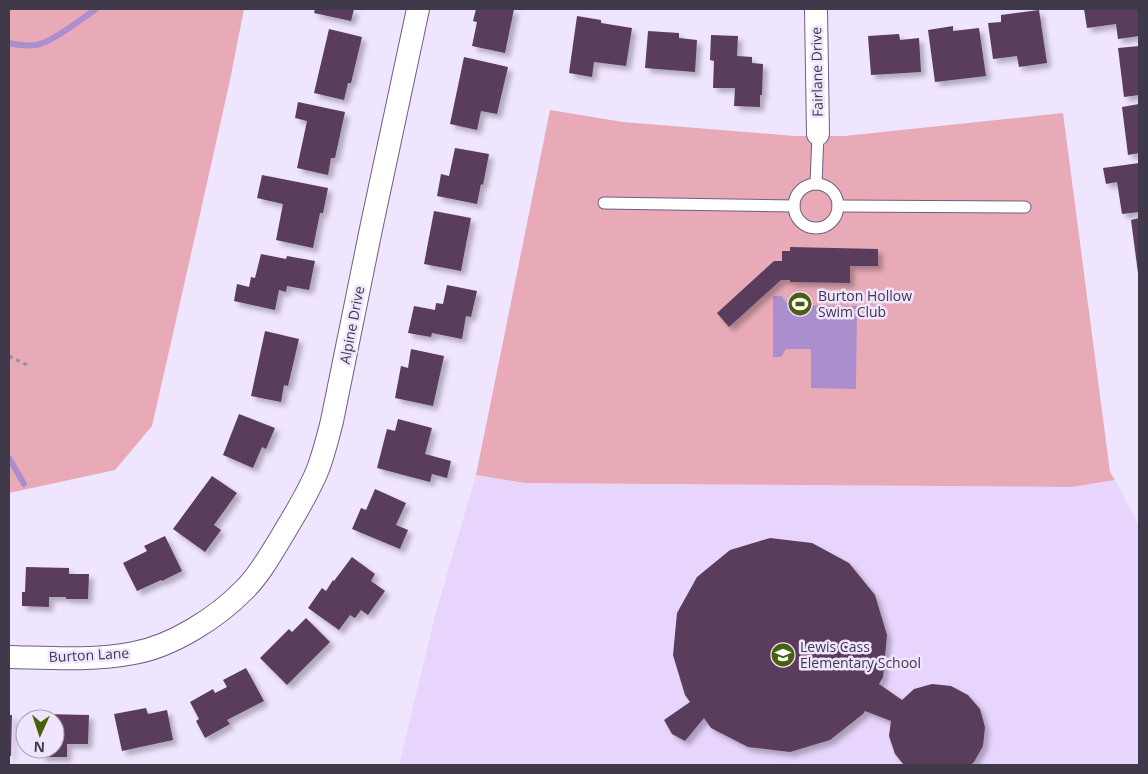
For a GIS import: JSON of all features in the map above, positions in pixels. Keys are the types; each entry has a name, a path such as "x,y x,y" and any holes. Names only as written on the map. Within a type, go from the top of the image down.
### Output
{"street":[{"name":"Alpine Drive","path":"220,612 245,589 268,560 302,502 325,450 418,9"},
{"name":"Fairlane Drive","path":"816,9 818,134"},
{"name":"Burton Lane","path":"9,657 84,658 136,653 165,644 189,632 220,612"}],"lane":[{"path":"816,184 818,134"},
{"path":"816,184 831,190 836,197 838,206 836,214 831,221 824,226 816,228 807,226 800,221 795,214 794,206 800,190 808,185 816,184"},
{"path":"604,204 794,206"},
{"path":"838,206 1024,207"}],"path":[{"path":"9,356 29,366"}],"shaded area":[{"path":"9,9 244,9 230,80 152,426 115,470 9,493"},
{"name":"Burton Hollow Swim Club","path":"550,110 623,122 795,136 844,136 1063,113 1110,472 1115,480 1072,487 525,483 476,475"},
{"path":"773,296 782,296 788,305 857,306 856,389 811,388 811,349 786,349 781,357 773,357"},
{"name":"Lewis Cass Elementary School","path":"476,475 525,483 1072,487 1115,480 1139,526 1139,765 399,765 435,616"}],"building":[{"path":"315,9 354,9 351,21 314,13"},
{"path":"476,9 514,9 505,53 472,46 477,22 473,21"},
{"path":"1084,9 1139,9 1139,36 1118,39 1116,24 1087,28"},
{"path":"1039,10 1047,63 1019,67 1017,56 993,59 988,23 1001,22 1001,15"},
{"path":"577,16 601,20 601,23 632,28 626,66 594,62 592,77 569,73"},
{"path":"953,26 953,31 979,28 986,76 935,82 928,30"},
{"path":"329,29 362,37 351,83 348,83 344,100 314,93"},
{"path":"648,31 679,33 679,38 697,40 695,72 645,68"},
{"path":"899,34 900,40 919,38 921,72 871,75 868,36"},
{"path":"711,35 738,36 737,56 752,57 752,63 763,64 760,107 734,106 735,88 713,88 714,61 710,60"},
{"path":"1139,46 1139,95 1124,97 1118,48"},
{"path":"464,57 508,67 497,114 481,111 477,130 450,124"},
{"path":"298,102 345,112 335,158 331,158 328,175 297,168 307,121 295,118"},
{"path":"1139,104 1139,153 1128,155 1122,107"},
{"path":"455,148 489,154 477,204 437,196 441,174 449,176"},
{"path":"1139,163 1139,212 1122,214 1117,182 1106,184 1103,168"},
{"path":"262,175 328,188 323,213 320,213 313,248 276,240 283,204 257,198"},
{"path":"434,211 471,218 461,271 424,264"},
{"path":"1139,218 1139,273 1138,273 1131,220"},
{"path":"790,247 878,249 878,266 850,266 850,283 790,282 790,280 781,280 729,327 717,313 774,261 782,261 782,251 790,251"},
{"path":"261,254 286,259 287,256 315,261 309,290 287,286 286,292 279,290 275,310 234,301 237,284 249,287 251,277 255,278"},
{"path":"447,285 477,291 471,317 466,316 462,339 432,333 431,337 408,333 414,306 435,310 436,303 443,304"},
{"path":"265,331 299,339 288,386 284,385 281,402 251,396"},
{"path":"411,349 444,356 433,406 395,398 401,366 408,368"},
{"path":"239,414 275,428 266,449 262,447 253,468 223,455"},
{"path":"398,419 432,428 425,454 451,461 447,478 432,474 430,482 377,468 387,429 395,431"},
{"path":"212,476 237,493 214,525 221,530 205,552 173,529"},
{"path":"375,489 406,503 396,525 408,530 400,549 352,529 361,508 366,510"},
{"path":"165,536 182,571 137,591 123,563 147,551 144,546"},
{"path":"770,538 812,543 849,563 875,595 887,635 883,677 879,684 902,700 914,689 932,684 951,686 968,695 980,709 985,727 983,746 974,762 970,765 904,765 895,754 889,736 891,721 865,711 830,740 790,752 748,747 711,728 704,718 685,741 672,734 664,720 690,702 685,695 673,655 677,613 697,577 730,550"},
{"path":"352,557 375,574 371,581 385,591 368,615 361,610 355,618 350,615 339,630 308,608 322,588 326,591"},
{"path":"26,567 69,568 69,574 89,574 88,599 49,597 49,607 22,606 22,592 25,592"},
{"path":"306,618 330,642 287,685 260,658 289,629 292,632"},
{"path":"246,668 264,701 227,720 230,724 205,738 196,721 199,719 190,702 213,689 215,693 227,687 223,680"},
{"path":"146,708 148,714 167,710 173,740 122,751 114,714"},
{"path":"65,714 89,715 88,744 67,744 67,757 65,757"},
{"path":"9,715 12,715 11,756 9,756"}],"waterway":[{"path":"9,43 19,45 43,43 96,9"},
{"path":"9,458 24,484"}],"place":[{"name":"Burton Hollow Swim Club","path":"800,304"},
{"name":"Lewis Cass Elementary School","path":"783,655"}]}
